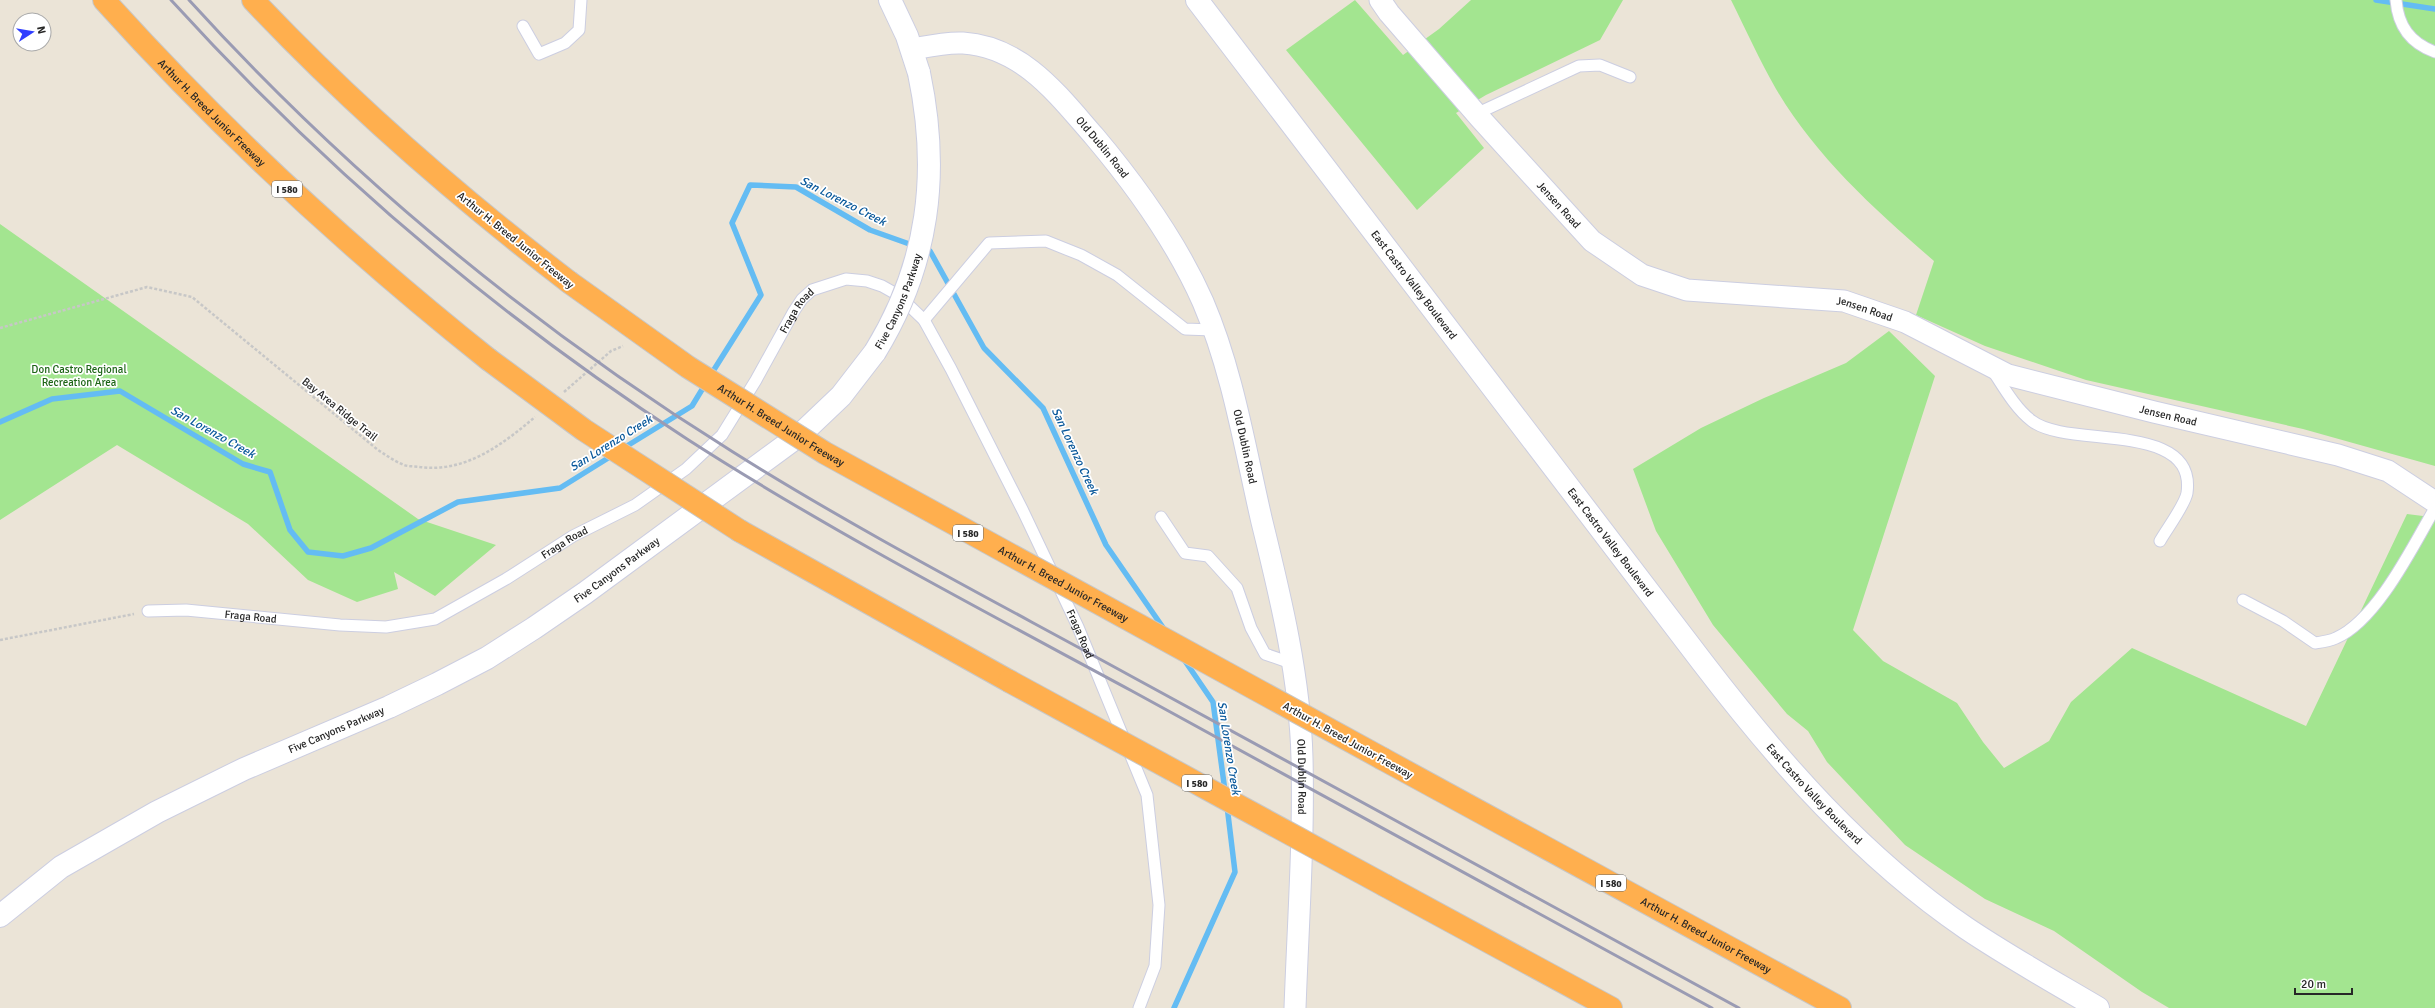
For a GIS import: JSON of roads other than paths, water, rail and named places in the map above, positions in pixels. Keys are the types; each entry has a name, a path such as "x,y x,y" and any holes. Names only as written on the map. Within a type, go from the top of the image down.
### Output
{"highway":[{"name":"Arthur H. Breed Junior Freeway","path":"104,0 182,84 299,200 390,280 488,359 613,450 740,531 1009,681 1610,1008"},
{"name":"Arthur H. Breed Junior Freeway","path":"253,0 323,72 412,154 476,209 568,282 688,367 825,453 1840,1008"}],"main road":[{"name":"Five Canyons Parkway","path":"0,916 60,867 157,812 244,769 389,707 487,658 585,593 801,434 841,396 875,352 893,320 909,283 926,216 931,166 930,142 919,73 912,49 890,0"},
{"name":"East Castro Valley Boulevard","path":"1198,0 1703,664 1795,776 1849,832 1907,883 1966,928 2098,1008"}],"street":[{"name":"Jensen Road","path":"1380,0 1389,13 1476,114 1592,241 1642,275 1687,290 1844,301 1905,322 2008,375 2154,412 2338,455 2388,471 2435,502"},
{"name":"Old Dublin Road","path":"912,49 936,45 969,44 988,48 1010,56 1034,71 1058,95 1103,147 1151,211 1182,259 1213,330 1231,387 1287,627 1302,755 1302,876 1295,1008"}],"lane":[{"path":"524,26 539,54 566,43 578,30 581,0"},
{"path":"2396,0 2397,14 2410,38 2435,52"},
{"path":"1476,114 1579,66 1600,65 1630,78"},
{"path":"924,320 989,243 1046,241 1081,255 1117,274 1185,329 1213,330"},
{"name":"Fraga Road","path":"148,611 186,610 340,625 386,627 435,619 506,579 573,536 635,504 686,469 722,435 756,380 802,299 812,290 846,279 867,281 898,295 924,320 1024,511 1078,627 1147,795 1159,905 1155,966 1139,1008"},
{"path":"1988,364 2013,401 2033,422 2063,432 2144,443 2166,452 2179,463 2187,475 2187,495 2160,541"},
{"path":"2243,600 2283,621 2315,643 2336,639 2356,625 2384,595 2435,508"},
{"path":"1161,517 1185,553 1208,556 1237,588 1251,628 1265,654 1291,664"}],"waterway":[{"path":"2376,0 2435,9"},
{"name":"San Lorenzo Creek","path":"710,376 761,295 732,223 750,185 796,187 870,230 915,246"},
{"name":"San Lorenzo Creek","path":"923,248 930,251 984,348 1043,408 1106,545 1164,629"},
{"name":"San Lorenzo Creek","path":"622,449 692,406 706,383"},
{"name":"San Lorenzo Creek","path":"0,422 52,399 120,391 243,464 270,472 290,530 308,552 343,556 371,548 458,502 560,488 613,455"},
{"name":"San Lorenzo Creek","path":"1183,658 1213,702 1225,791"},
{"name":"San Lorenzo Creek","path":"1174,1008 1235,872 1227,806"}],"railway":[{"path":"171,0 229,62 289,122 351,180 415,236 480,290 548,342 617,392 687,439 741,473 851,538 1712,1008"},
{"path":"189,0 250,65 313,127 378,187 446,245 515,300 586,353 659,404 783,483 935,570 1739,1008"}],"park label":[{"name":"Don Castro Regional Recreation Area","path":"79,375"}]}
